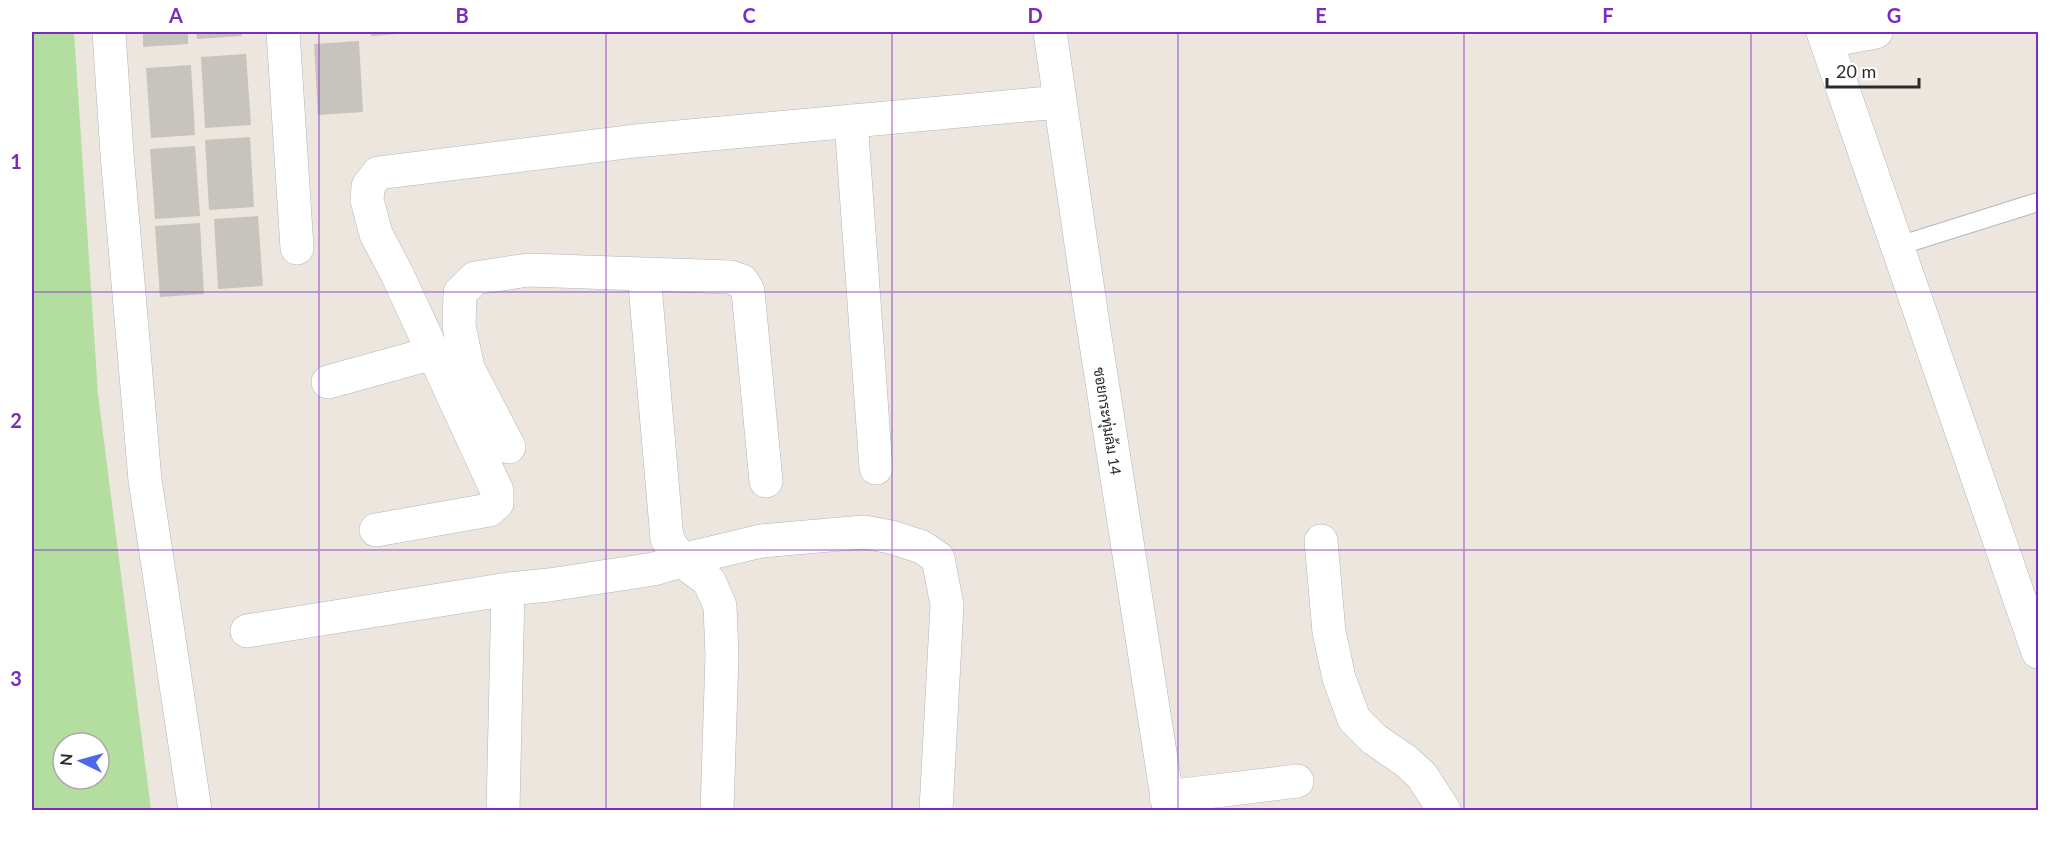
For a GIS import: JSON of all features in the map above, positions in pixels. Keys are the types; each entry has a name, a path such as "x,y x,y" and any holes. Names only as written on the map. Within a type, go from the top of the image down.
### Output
{"street":[{"path":"109,32 145,480 195,810"},
{"path":"283,32 297,248"},
{"name":"ซอยกระทุ่มล้ม 14","path":"1050,32 1167,804"},
{"path":"1876,32 1825,36 2038,652"},
{"path":"376,530 489,510 497,503 497,490 370,219 367,200 368,186 378,173 635,141 1059,102"},
{"path":"851,122 876,468"},
{"path":"509,447 468,368 459,326 460,293 475,278 528,270 730,277 742,281 748,291 766,481"},
{"path":"644,274 667,539 681,561 709,581 720,606 722,656 717,810"},
{"path":"328,382 433,353"},
{"path":"247,631 508,588 549,585 643,571 761,541 864,532 891,537 922,548 938,558 947,605 936,810"},
{"path":"1321,541 1329,632 1339,678 1354,719 1422,776 1444,810"},
{"path":"503,810 508,588"},
{"path":"1167,804 1297,781"}],"lane":[{"path":"1898,246 2038,202"}],"green space":[{"path":"32,32 74,32 98,394 151,810 32,810"}],"building":[{"path":"143,32 188,32 188,44 143,47"},
{"path":"196,32 241,32 242,36 197,39"},
{"path":"371,32 412,32 412,33 371,36"},
{"path":"359,41 363,112 318,115 314,44"},
{"path":"246,54 251,125 205,128 201,57"},
{"path":"191,65 195,135 151,138 146,68"},
{"path":"250,137 254,207 209,210 205,140"},
{"path":"195,146 200,216 155,219 150,149"},
{"path":"258,216 263,286 218,289 214,219"},
{"path":"200,223 204,294 160,297 155,226"}]}
